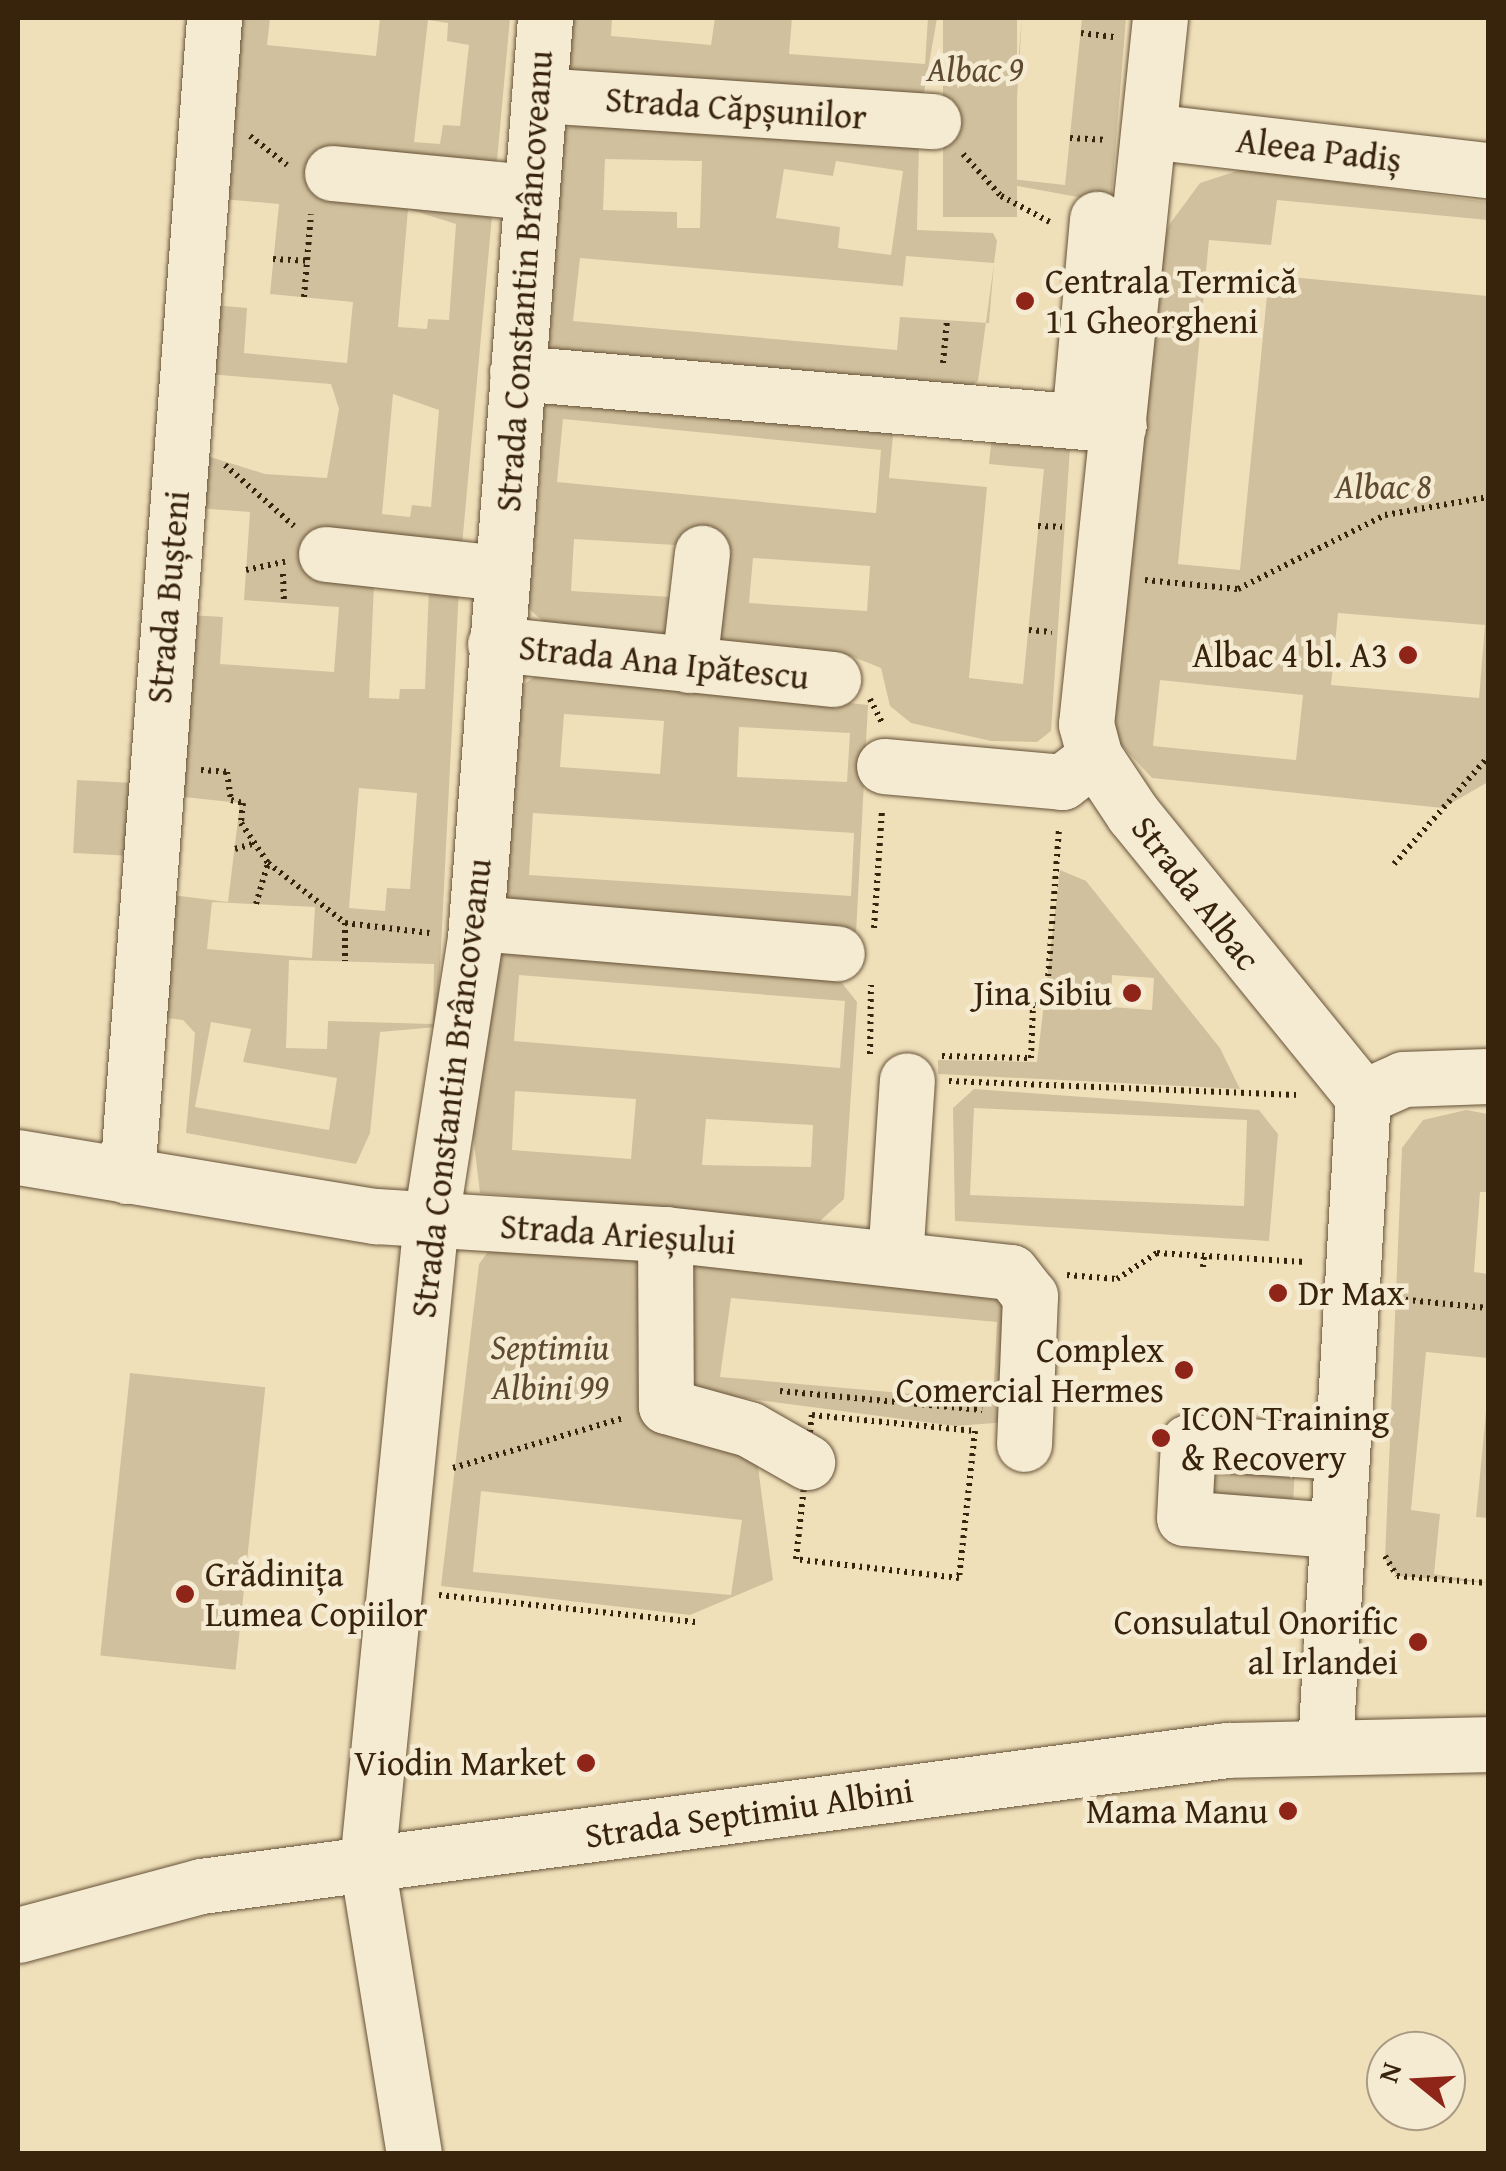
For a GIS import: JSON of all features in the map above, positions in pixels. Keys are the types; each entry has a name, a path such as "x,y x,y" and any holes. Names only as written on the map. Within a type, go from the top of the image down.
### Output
{"street":[{"name":"Strada Bușteni","path":"127,1176 154,767 214,18"},
{"name":"Strada Constantin Brâncoveanu","path":"414,2154 367,1864 398,1591 431,1219 476,931 545,18"},
{"path":"1099,423 1149,130 1160,18"},
{"name":"Strada Căpșunilor","path":"539,95 934,122"},
{"name":"Aleea Padiș","path":"1149,130 1488,170"},
{"path":"323,177 531,192"},
{"path":"884,766 1078,770 1099,575 1096,232"},
{"path":"517,372 1099,423"},
{"path":"689,664 702,553"},
{"path":"304,558 501,572"},
{"name":"Strada Ana Ipătescu","path":"495,644 833,680"},
{"name":"Strada Albac","path":"1078,770 1363,1098"},
{"path":"476,931 860,956"},
{"path":"895,1259 908,1063"},
{"path":"1325,1746 1332,1530 1363,1098 1403,1078 1488,1076"},
{"name":"Strada Arieșului","path":"18,1157 431,1219 664,1234 895,1259 1021,1284"},
{"path":"664,1234 666,1406 750,1429 806,1462"},
{"path":"1021,1284 1024,1444"},
{"path":"1332,1530 1184,1518 1188,1442 1337,1452"},
{"name":"Strada Septimiu Albini","path":"18,1935 201,1886 1226,1750 1488,1744"}],"path":[{"path":"934,122 1001,196 1096,232"},
{"path":"205,126 262,141 323,177 304,297"},
{"path":"273,259 307,262"},
{"path":"179,458 226,465 304,558 284,603"},
{"path":"1099,575 1238,588 1386,515 1488,497"},
{"path":"833,680 864,690 882,718 884,766 860,956 866,1054 908,1063 1363,1098"},
{"path":"1394,864 1488,757"},
{"path":"154,767 227,772 268,863 345,922 476,931"},
{"path":"908,1063 1031,1058 1033,1005 1046,1006 1078,770"},
{"path":"235,849 256,843"},
{"path":"256,904 268,863"},
{"path":"345,922 345,961"},
{"path":"1021,1284 1117,1279 1156,1253 1204,1256 1348,1279 1488,1308"},
{"path":"1204,1256 1204,1267"},
{"path":"812,1415 975,1431 960,1578 796,1559 806,1462 812,1415"},
{"path":"1385,1559 1397,1576 1488,1583"},
{"path":"398,1591 698,1622"}],"green space":[{"path":"223,18 270,18 267,45 376,56 380,18 510,18 460,568 437,1027 380,1032 370,1133 356,1164 186,1133 195,1033 183,1020 151,1016 198,453 265,474 327,478 339,409 331,384 207,374","holes":["428,20 448,23 447,41 469,45 460,126 443,125 440,144 414,142","223,199 279,204 270,294 353,302 347,363 244,353 247,308 213,305","408,209 456,224 449,320 428,319 427,329 398,327","393,394 439,410 431,507 412,505 410,517 382,514","197,508 250,512 244,600 339,607 334,672 220,664 223,617 189,615","374,585 429,587 425,689 400,689 399,699 369,698","359,788 417,793 410,889 387,888 385,911 349,908","184,797 240,803 228,902 172,895","212,902 315,907 312,958 207,949","289,960 434,964 433,1024 328,1021 327,1049 286,1048","211,1022 251,1029 243,1062 337,1078 329,1130 195,1107"]},
{"path":"565,18 612,18 611,36 711,45 715,18 792,18 789,54 925,64 928,18 937,18 922,104 565,78"},
{"name":"Albac 9","path":"943,18 1017,18 1017,217 943,217"},
{"path":"1022,18 1012,179 1065,185 1082,18 1126,18 1111,203 1007,184"},
{"path":"591,115 919,142 917,230 993,233 997,241 994,263 906,256 903,286 580,258 573,321 897,350 900,317 986,323 978,381 961,393 548,360 541,331 561,131","holes":["605,159 702,161 700,228 677,228 677,212 603,210","836,161 903,171 891,255 838,248 840,227 776,218 784,169 833,176"]},
{"name":"Albac 8","path":"1243,169 1488,202 1488,220 1277,200 1271,245 1209,240 1178,564 1240,570 1269,275 1488,296 1488,782 1443,808 1152,778 1111,734 1152,281 1169,225 1200,183","holes":["1338,613 1485,625 1479,698 1331,685","1160,680 1303,695 1296,760 1153,746"]},
{"path":"551,385 1023,423 1070,448 1051,731 1037,742 991,741 911,723 890,706 881,668 851,656 601,642 547,625 525,605 523,573 537,419","holes":["563,419 881,450 876,513 557,482","894,425 992,434 989,464 1044,469 1023,684 969,678 987,487 889,478","574,539 675,545 672,597 571,591","753,558 870,566 867,611 749,603"]},
{"path":"545,669 868,705 856,934 508,917 497,827 512,693","holes":["564,714 664,721 660,774 560,767","739,727 850,733 847,782 737,777","533,813 854,833 851,896 529,875"]},
{"path":"77,780 138,783 134,856 73,853"},
{"path":"1060,870 1086,881 1220,1048 1240,1089 938,1074 938,1060 1037,1062","holes":["1112,975 1154,978 1152,1010 1111,1007"]},
{"path":"490,948 831,969 857,1002 844,1199 820,1221 480,1193 471,1118","holes":["519,975 845,1001 840,1068 514,1041","515,1091 636,1099 631,1159 512,1150","706,1119 813,1125 811,1167 702,1165"]},
{"path":"974,1089 1259,1110 1278,1134 1269,1241 955,1221 953,1108","holes":["974,1108 1247,1120 1244,1206 970,1195"]},
{"path":"1466,1110 1488,1114 1488,1192 1480,1192 1474,1272 1488,1274 1488,1358 1426,1352 1411,1510 1440,1514 1434,1574 1488,1583 1397,1576 1385,1559 1402,1148 1423,1120"},
{"name":"Septimiu Albini 99","path":"492,1246 641,1256 653,1349 756,1452 773,1580 690,1615 441,1586 479,1264","holes":["481,1491 742,1520 731,1595 473,1572"]},
{"path":"683,1256 1004,1290 1008,1422 955,1426 689,1391","holes":["731,1298 997,1322 993,1401 720,1377"]},
{"path":"130,1373 265,1387 236,1670 100,1655"},
{"path":"1488,1391 1488,1518 1476,1517"},
{"path":"1201,1465 1295,1470 1293,1511 1199,1506"}],"place":[{"name":"Centrala Termică 11 Gheorgheni","path":"1025,301"},
{"name":"Albac 4 bl. A3","path":"1408,655"},
{"name":"Jina Sibiu","path":"1132,993"},
{"name":"Dr Max","path":"1278,1293"},
{"name":"Complex Comercial Hermes","path":"1184,1370"},
{"name":"ICON Training & Recovery","path":"1161,1438"},
{"name":"Grădinița Lumea Copiilor","path":"185,1594"},
{"name":"Consulatul Onorific al Irlandei","path":"1418,1642"},
{"name":"Viodin Market","path":"586,1763"},
{"name":"Mama Manu","path":"1288,1811"}]}
